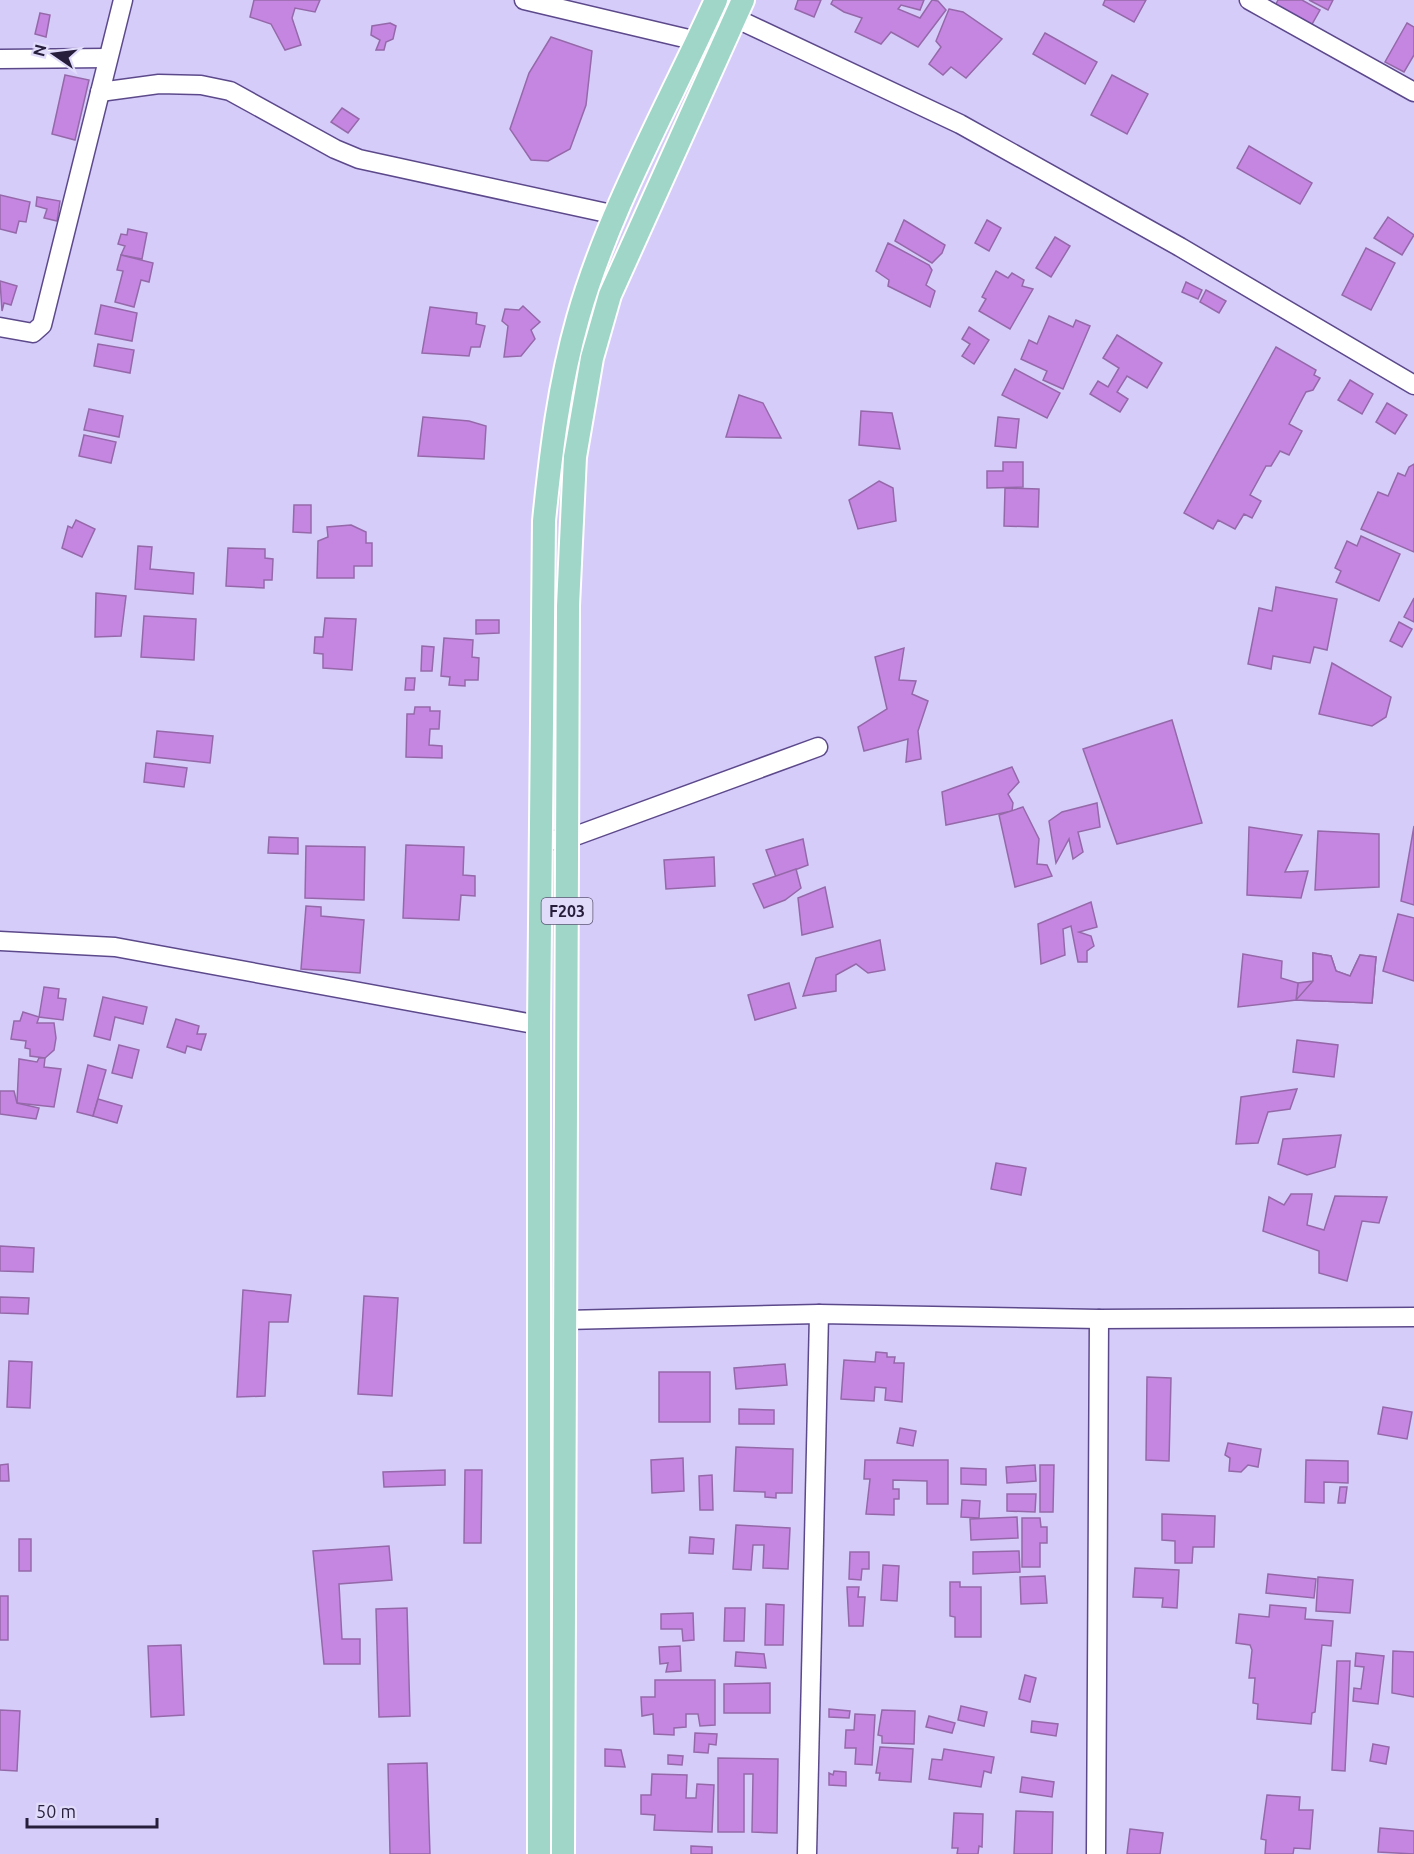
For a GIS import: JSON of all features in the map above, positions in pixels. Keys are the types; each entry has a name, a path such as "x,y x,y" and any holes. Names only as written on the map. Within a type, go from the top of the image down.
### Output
{"main road":[{"name":"F203","path":"539,1854 539,1024 544,521 562,378 578,317 616,215 716,0"},
{"name":"F203","path":"563,1854 568,606 575,457 592,358 610,295 739,9"}],"street":[{"path":"0,327 33,333 42,325 123,0"},
{"path":"524,0 697,41"},
{"path":"1249,0 1414,92"},
{"path":"739,9 960,124 1180,247 1414,385"},
{"path":"0,59 108,58"},
{"path":"100,92 159,84 201,85 230,91 335,149 359,159 616,215"},
{"path":"541,840 567,839 818,747"},
{"path":"0,941 115,947 539,1024"},
{"path":"565,1320 819,1314 1099,1318 1414,1317"},
{"path":"807,1854 819,1314"},
{"path":"1096,1854 1099,1318"}],"building":[{"path":"254,0 320,0 315,12 295,8 292,18 301,45 285,50 271,24 250,17"},
{"path":"798,0 821,0 814,17 795,9"},
{"path":"833,0 924,0 920,10 901,5 898,9 920,18 932,0 938,1 946,10 918,47 891,32 881,44 855,32 862,18 844,12 831,4"},
{"path":"1105,0 1146,0 1134,22 1103,5"},
{"path":"1278,0 1302,0 1320,10 1311,26 1275,6"},
{"path":"1309,0 1333,0 1328,10"},
{"path":"949,9 963,12 1002,39 966,78 951,67 943,75 929,64 941,47 936,41"},
{"path":"40,13 50,15 46,37 35,34"},
{"path":"390,23 396,26 393,39 386,42 384,50 376,50 380,40 371,35 372,26"},
{"path":"1407,23 1414,27 1414,55 1404,72 1385,62"},
{"path":"1045,33 1097,62 1085,84 1033,54"},
{"path":"551,37 592,51 586,105 570,149 548,161 531,160 510,129 529,73"},
{"path":"65,75 89,80 75,140 52,134"},
{"path":"1112,75 1148,94 1127,134 1091,115"},
{"path":"342,108 359,119 348,133 331,122"},
{"path":"1249,146 1312,183 1300,204 1237,168"},
{"path":"0,195 30,202 26,222 19,221 16,233 0,229"},
{"path":"37,197 60,201 57,221 44,218 47,209 36,206"},
{"path":"1388,217 1414,235 1402,255 1374,238"},
{"path":"904,220 945,245 942,253 932,263 895,241"},
{"path":"987,220 1001,228 989,251 975,243"},
{"path":"128,229 147,233 142,259 121,255 125,246 118,244 121,234 127,235"},
{"path":"1055,237 1070,246 1051,277 1036,268"},
{"path":"888,243 929,265 932,270 926,285 935,291 930,307 888,286 889,280 876,271"},
{"path":"1366,248 1395,263 1371,310 1342,295"},
{"path":"121,255 153,263 149,282 141,280 134,307 115,302 123,271 117,270"},
{"path":"996,271 1008,278 1012,273 1024,280 1022,286 1033,289 1010,329 979,311 986,299 982,297"},
{"path":"0,281 17,286 11,305 4,303 2,311"},
{"path":"1186,282 1202,290 1198,299 1182,292"},
{"path":"1206,290 1226,301 1219,313 1200,302"},
{"path":"101,305 137,313 132,341 95,334"},
{"path":"523,306 540,322 531,330 535,339 521,356 504,357 508,326 502,321 505,309 519,310"},
{"path":"430,307 477,313 476,324 485,326 480,347 471,347 469,356 422,353"},
{"path":"1049,316 1073,327 1076,320 1090,326 1063,389 1043,380 1047,371 1021,359 1029,340 1037,344"},
{"path":"969,327 989,340 974,364 962,356 970,344 962,339"},
{"path":"1117,335 1162,363 1147,388 1127,376 1117,392 1128,399 1120,412 1090,394 1098,381 1108,387 1119,368 1103,358"},
{"path":"98,344 134,350 130,373 94,366"},
{"path":"1276,347 1316,370 1314,375 1320,378 1313,390 1306,392 1289,424 1302,431 1289,455 1280,451 1271,466 1266,466 1250,495 1261,501 1252,518 1244,514 1235,529 1218,520 1213,529 1184,513"},
{"path":"1015,369 1060,393 1047,418 1002,395"},
{"path":"1350,380 1373,394 1362,414 1338,400"},
{"path":"739,395 763,403 781,438 726,437"},
{"path":"1387,403 1407,415 1395,434 1376,422"},
{"path":"89,409 123,416 119,437 84,430"},
{"path":"861,411 892,413 900,449 859,445"},
{"path":"423,417 469,421 486,426 484,459 418,456"},
{"path":"998,417 1019,419 1016,448 995,446"},
{"path":"84,435 116,442 111,463 79,456"},
{"path":"1003,462 1023,462 1023,487 987,488 987,471 1003,471"},
{"path":"1414,464 1414,552 1361,529 1378,492 1388,496 1398,473 1405,476 1409,467"},
{"path":"879,481 893,488 896,521 858,529 849,500"},
{"path":"1005,488 1039,489 1038,527 1004,526"},
{"path":"294,505 311,505 311,533 293,532"},
{"path":"76,520 95,529 82,557 62,548 68,526 72,528"},
{"path":"351,525 366,532 366,543 372,543 372,566 354,566 354,578 317,578 318,541 328,537 327,527"},
{"path":"1361,536 1400,554 1379,601 1336,582 1341,571 1335,568 1347,541 1357,546"},
{"path":"138,546 152,547 150,569 194,573 193,594 135,589"},
{"path":"228,548 265,549 265,558 273,559 272,580 264,580 264,588 226,586"},
{"path":"1276,587 1337,599 1327,650 1314,647 1310,663 1273,656 1271,669 1248,664 1259,608 1272,611"},
{"path":"96,593 126,596 121,636 95,637"},
{"path":"1414,598 1414,622 1404,617"},
{"path":"144,616 196,619 194,660 141,657"},
{"path":"325,618 356,619 352,670 323,668 323,654 314,653 315,637 323,637"},
{"path":"476,620 499,620 499,633 476,634"},
{"path":"1399,622 1412,629 1402,647 1390,641"},
{"path":"444,638 473,640 472,657 479,658 478,680 465,680 465,686 449,685 450,677 441,676"},
{"path":"422,646 434,647 432,671 421,671"},
{"path":"904,648 899,680 916,681 912,694 928,701 918,731 921,759 906,762 908,739 864,751 858,727 887,709 875,657"},
{"path":"1332,663 1391,697 1386,717 1372,726 1319,714"},
{"path":"406,678 415,678 414,690 405,690"},
{"path":"415,707 430,707 430,711 440,711 439,729 430,729 429,745 442,746 442,758 406,757 407,714 414,714"},
{"path":"1172,720 1202,823 1117,844 1083,749"},
{"path":"157,731 213,736 210,763 154,757"},
{"path":"146,763 187,768 184,787 144,782"},
{"path":"1012,767 1019,782 1008,794 1013,803 1012,811 946,825 942,792"},
{"path":"1097,803 1100,827 1078,832 1083,852 1073,859 1069,839 1056,863 1049,821 1062,812"},
{"path":"1023,807 1039,839 1037,864 1047,865 1052,876 1015,887 999,815"},
{"path":"1414,826 1414,905 1401,901"},
{"path":"1249,827 1302,835 1285,872 1308,871 1301,898 1247,895"},
{"path":"1318,831 1379,834 1379,887 1315,890"},
{"path":"269,837 298,838 298,854 268,853"},
{"path":"803,839 808,865 776,877 766,850"},
{"path":"406,845 464,847 463,875 475,876 475,896 461,895 459,920 403,918"},
{"path":"306,846 365,847 364,900 305,898"},
{"path":"714,857 715,886 666,889 664,860"},
{"path":"796,869 801,888 785,900 764,908 753,884"},
{"path":"825,887 833,927 802,935 798,898"},
{"path":"1091,902 1097,927 1079,932 1091,936 1094,946 1087,951 1087,962 1078,962 1071,926 1063,929 1065,955 1041,964 1038,924"},
{"path":"306,906 321,907 321,916 364,920 360,973 301,969"},
{"path":"1398,914 1414,918 1414,981 1383,971"},
{"path":"880,940 885,970 868,973 856,964 836,975 836,991 803,996 816,958"},
{"path":"1313,953 1331,956 1336,971 1350,976 1360,955 1376,957 1372,1003 1296,1000 1298,983 1313,981"},
{"path":"1313,953 1331,956 1336,971 1350,976 1360,955 1376,957 1372,1003 1296,1000 1313,981"},
{"path":"1243,954 1282,961 1281,978 1298,983 1296,1000 1238,1007"},
{"path":"789,983 796,1008 755,1020 748,995"},
{"path":"44,987 59,989 58,998 66,999 63,1020 39,1017"},
{"path":"103,997 147,1007 143,1024 115,1017 110,1040 94,1036"},
{"path":"23,1012 39,1017 37,1023 54,1023 56,1038 54,1050 45,1058 30,1056 30,1049 25,1048 26,1041 11,1039 14,1021 20,1021"},
{"path":"176,1019 199,1026 197,1034 206,1034 201,1050 187,1046 185,1053 167,1047"},
{"path":"1297,1040 1338,1045 1334,1077 1293,1072"},
{"path":"119,1045 139,1050 132,1078 112,1073"},
{"path":"39,1058 45,1058 44,1067 61,1069 54,1107 17,1103 19,1059 37,1062"},
{"path":"88,1065 106,1070 93,1116 77,1112"},
{"path":"1297,1089 1290,1109 1268,1112 1258,1143 1236,1144 1241,1097"},
{"path":"0,1091 14,1091 17,1103 39,1108 36,1119 0,1114"},
{"path":"98,1099 122,1106 117,1123 93,1116"},
{"path":"1341,1135 1335,1167 1307,1175 1278,1164 1283,1139"},
{"path":"996,1163 1026,1168 1021,1195 991,1189"},
{"path":"1291,1194 1312,1194 1307,1225 1324,1230 1335,1196 1387,1197 1379,1223 1362,1221 1347,1281 1319,1273 1319,1251 1263,1231 1269,1197 1284,1205"},
{"path":"0,1246 34,1248 33,1272 0,1271"},
{"path":"243,1290 291,1295 288,1322 269,1322 265,1396 237,1397"},
{"path":"364,1296 398,1298 392,1396 358,1394"},
{"path":"0,1297 29,1298 28,1314 0,1313"},
{"path":"876,1352 887,1353 887,1357 895,1357 894,1363 904,1363 902,1402 885,1400 886,1388 875,1387 874,1401 841,1399 844,1360 875,1362"},
{"path":"9,1361 32,1362 30,1408 7,1407"},
{"path":"785,1364 787,1385 736,1389 734,1368"},
{"path":"659,1372 710,1372 710,1422 659,1422"},
{"path":"1147,1377 1171,1378 1169,1461 1146,1460"},
{"path":"1383,1407 1412,1412 1407,1439 1378,1434"},
{"path":"739,1409 774,1410 774,1424 739,1424"},
{"path":"900,1428 916,1431 913,1446 897,1443"},
{"path":"1228,1443 1261,1449 1258,1467 1248,1465 1241,1472 1229,1471 1230,1458 1225,1455"},
{"path":"736,1447 793,1449 792,1493 776,1493 776,1498 765,1497 765,1492 734,1491"},
{"path":"683,1458 684,1491 652,1493 651,1460"},
{"path":"865,1460 948,1460 948,1504 927,1504 927,1481 893,1480 893,1489 899,1489 899,1499 894,1499 894,1515 866,1514 870,1479 864,1479"},
{"path":"1306,1460 1348,1461 1348,1483 1324,1482 1324,1503 1305,1502"},
{"path":"8,1464 9,1481 0,1481 0,1465"},
{"path":"1035,1465 1036,1481 1007,1483 1006,1467"},
{"path":"1040,1465 1054,1465 1053,1512 1040,1512"},
{"path":"961,1468 986,1469 986,1485 961,1484"},
{"path":"445,1470 445,1485 384,1487 383,1472"},
{"path":"465,1470 482,1470 481,1543 464,1543"},
{"path":"712,1475 713,1510 700,1510 699,1476"},
{"path":"1340,1487 1347,1487 1345,1503 1338,1503"},
{"path":"1007,1494 1036,1494 1035,1512 1007,1511"},
{"path":"962,1500 980,1501 979,1518 961,1517"},
{"path":"1162,1514 1215,1516 1214,1547 1193,1547 1192,1563 1175,1563 1175,1541 1162,1540"},
{"path":"1017,1517 1018,1538 971,1540 970,1519"},
{"path":"1022,1518 1040,1518 1041,1527 1047,1527 1047,1543 1040,1543 1040,1567 1022,1567"},
{"path":"736,1525 790,1528 788,1569 763,1568 764,1545 753,1545 751,1570 733,1569"},
{"path":"690,1537 714,1539 713,1554 689,1553"},
{"path":"19,1539 31,1539 31,1571 19,1571"},
{"path":"389,1546 392,1580 339,1584 342,1639 360,1639 360,1664 324,1664 313,1551"},
{"path":"1019,1551 1020,1572 973,1574 973,1552"},
{"path":"850,1552 869,1552 869,1569 862,1569 861,1580 849,1579"},
{"path":"883,1565 899,1566 897,1601 881,1600"},
{"path":"1135,1568 1179,1570 1177,1608 1162,1607 1163,1598 1133,1597"},
{"path":"1268,1574 1316,1579 1314,1598 1266,1593"},
{"path":"1045,1576 1047,1603 1021,1604 1020,1577"},
{"path":"1318,1577 1353,1580 1350,1613 1316,1611"},
{"path":"950,1582 960,1582 960,1587 981,1587 981,1637 955,1637 955,1617 950,1616"},
{"path":"847,1587 859,1587 858,1597 865,1597 863,1626 849,1626"},
{"path":"0,1596 8,1596 8,1640 0,1640"},
{"path":"766,1604 784,1605 783,1645 765,1645"},
{"path":"1270,1605 1306,1608 1305,1619 1333,1621 1331,1646 1322,1645 1315,1712 1312,1713 1311,1724 1257,1719 1258,1704 1253,1703 1255,1678 1249,1678 1252,1650 1250,1645 1236,1643 1239,1614 1269,1617"},
{"path":"407,1608 410,1716 379,1717 376,1609"},
{"path":"725,1608 745,1608 744,1641 724,1641"},
{"path":"693,1613 694,1640 683,1641 682,1629 661,1629 661,1614"},
{"path":"181,1645 184,1715 151,1717 148,1646"},
{"path":"680,1646 681,1671 666,1672 668,1663 660,1664 659,1647"},
{"path":"1393,1651 1414,1652 1414,1697 1392,1693"},
{"path":"736,1652 764,1654 766,1668 735,1666"},
{"path":"1356,1653 1384,1656 1378,1704 1353,1701 1354,1688 1361,1689 1364,1667 1355,1666"},
{"path":"1337,1661 1350,1661 1345,1771 1332,1770"},
{"path":"1025,1675 1036,1678 1030,1702 1019,1699"},
{"path":"655,1680 715,1680 715,1725 700,1726 698,1714 686,1714 686,1727 674,1728 674,1735 654,1734 653,1714 642,1716 641,1697 655,1697"},
{"path":"770,1683 770,1713 724,1713 724,1684"},
{"path":"961,1706 987,1712 984,1726 958,1720"},
{"path":"829,1709 850,1711 849,1718 829,1717"},
{"path":"0,1710 20,1711 17,1771 0,1770"},
{"path":"882,1710 915,1711 914,1744 882,1743 882,1736 878,1735"},
{"path":"855,1714 875,1715 872,1765 855,1764 856,1748 845,1748 846,1730 854,1730"},
{"path":"929,1716 955,1723 952,1733 926,1727"},
{"path":"1032,1721 1058,1724 1056,1736 1031,1732"},
{"path":"695,1733 717,1734 716,1745 709,1744 708,1753 694,1752"},
{"path":"1373,1744 1389,1747 1386,1764 1370,1761"},
{"path":"880,1747 913,1749 911,1782 879,1780 880,1773 876,1773"},
{"path":"605,1749 621,1750 625,1767 605,1766"},
{"path":"944,1749 994,1757 991,1773 984,1771 981,1787 929,1779 932,1759 942,1760"},
{"path":"668,1755 683,1756 682,1765 668,1764"},
{"path":"718,1758 778,1759 777,1833 752,1832 753,1774 744,1774 744,1832 718,1832"},
{"path":"427,1763 430,1854 390,1854 388,1764"},
{"path":"834,1771 846,1772 846,1786 829,1785 829,1773 833,1775"},
{"path":"652,1774 687,1775 686,1798 696,1798 697,1784 714,1785 712,1832 654,1830 655,1815 641,1814 641,1795 651,1795"},
{"path":"1022,1777 1054,1782 1052,1797 1020,1792"},
{"path":"1267,1795 1300,1797 1299,1810 1313,1810 1310,1849 1294,1848 1293,1854 1265,1854 1266,1840 1261,1839"},
{"path":"1016,1811 1053,1812 1052,1854 1014,1854"},
{"path":"954,1813 983,1814 982,1847 979,1846 978,1854 957,1854 958,1848 952,1848"},
{"path":"1380,1828 1414,1831 1414,1854 1378,1852"},
{"path":"1130,1829 1163,1833 1160,1854 1127,1854"},
{"path":"691,1846 712,1847 712,1854 691,1854"}]}
